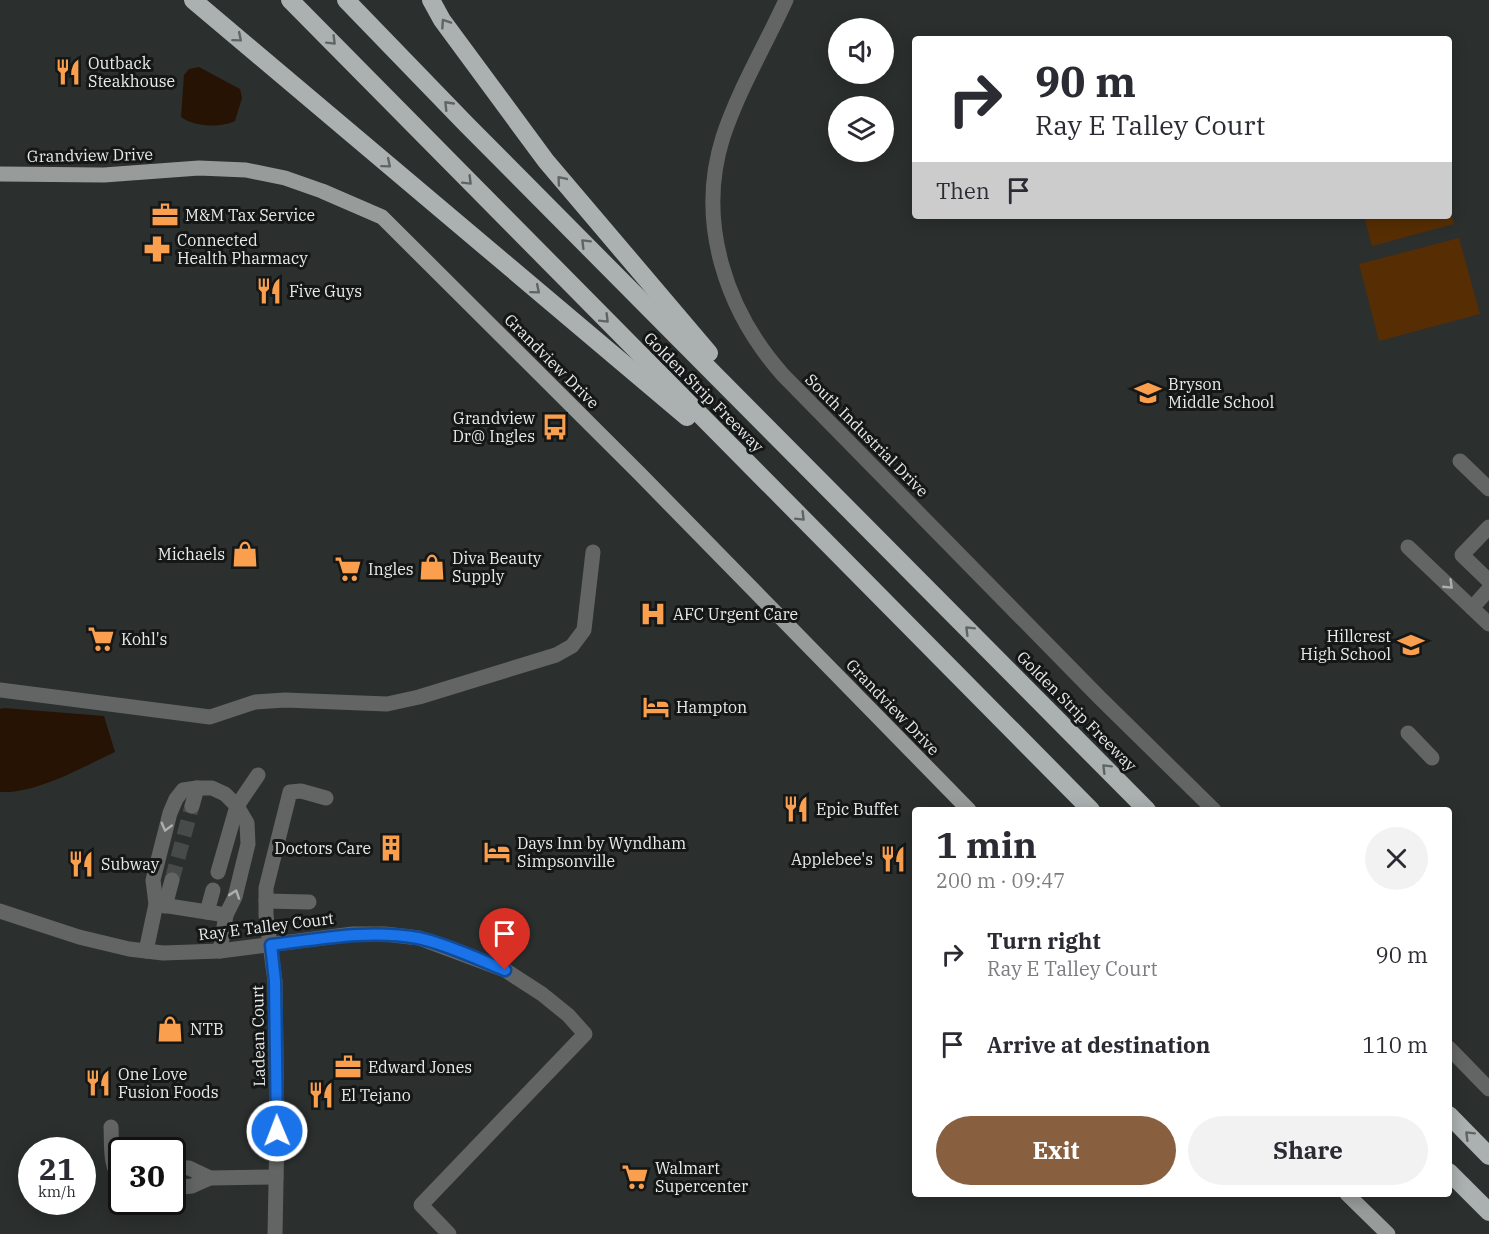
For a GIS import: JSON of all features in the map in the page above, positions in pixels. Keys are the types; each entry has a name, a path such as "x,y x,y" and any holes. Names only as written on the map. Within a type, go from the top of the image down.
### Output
{"highway":[{"path":"193,0 773,488"},
{"name":"Golden Strip Freeway","path":"290,0 1088,807"},
{"name":"Golden Strip Freeway","path":"346,0 466,124 1144,807"},
{"path":"431,0 442,20 546,161 804,464"},
{"path":"1452,1118 1489,1156"},
{"path":"1452,1175 1489,1212"}],"main road":[{"name":"Grandview Drive","path":"0,174 104,174 199,168 246,170 285,178 322,191 381,218 639,473 966,807"},
{"path":"1350,1197 1388,1234"}],"street":[{"name":"South Industrial Drive","path":"786,0 735,104 722,139 714,185 714,222 720,262 742,320 767,358 783,375 1211,807"},
{"path":"1460,461 1489,489"},
{"path":"1489,527 1462,555 1489,581"},
{"path":"1408,547 1489,624"},
{"path":"0,690 210,717 255,702 285,700 387,704 419,697 556,655 572,646 584,630 592,552"},
{"path":"1472,608 1489,588"},
{"path":"1408,733 1432,758"},
{"path":"218,872 237,806 258,775"},
{"path":"192,806 197,788"},
{"path":"160,905 153,880 170,813 176,799 183,790 197,788 212,788 225,794 237,806 247,824 248,844 235,897 226,915 220,951"},
{"name":"Ladean Court","path":"275,1234 275,981 266,915 266,888 290,792 301,791 326,798"},
{"path":"146,951 160,905 172,880"},
{"path":"207,912 213,890"},
{"path":"266,901 309,902"},
{"path":"160,905 226,915"},
{"name":"Ray E Talley Court","path":"0,911 79,938 164,953 220,951 353,934 385,934 427,940 505,970 542,994 568,1015 585,1034 421,1205 448,1234"},
{"path":"1452,1051 1489,1089"},
{"path":"111,1127 113,1137"},
{"path":"186,1168 210,1178"},
{"path":"186,1187 210,1178 276,1177"}],"shaded area":[{"path":"199,67 240,89 242,98 235,121 222,125 208,125 193,123 181,117 184,75 189,69"},
{"path":"1452,216 1454,224 1372,246 1365,219 1452,219"},
{"path":"1459,238 1480,314 1379,341 1359,264"},
{"path":"0,709 104,716 115,752 44,784 29,789 0,792"}],"tunnel":[{"path":"172,880 192,806"}],"place":[{"name":"Outback Steakhouse","path":"68,72"},
{"name":"M&M Tax Service","path":"165,215"},
{"name":"Connected Health Pharmacy","path":"157,249"},
{"name":"Five Guys","path":"269,291"},
{"name":"Bryson Middle School","path":"1148,393"},
{"name":"Grandview Dr@ Ingles","path":"555,427"},
{"name":"Michaels","path":"245,554"},
{"name":"Diva Beauty Supply","path":"432,567"},
{"name":"Ingles","path":"348,569"},
{"name":"AFC Urgent Care","path":"653,614"},
{"name":"Kohl's","path":"101,639"},
{"name":"Hillcrest High School","path":"1411,645"},
{"name":"Hampton","path":"656,707"},
{"name":"Epic Buffet","path":"796,809"},
{"name":"Doctors Care","path":"391,848"},
{"name":"Days Inn by Wyndham Simpsonville","path":"497,852"},
{"name":"Applebee's","path":"893,859"},
{"name":"Subway","path":"81,864"},
{"name":"NTB","path":"170,1029"},
{"name":"Edward Jones","path":"348,1067"},
{"name":"One Love Fusion Foods","path":"98,1083"},
{"name":"El Tejano","path":"321,1095"},
{"name":"Walmart Supercenter","path":"635,1177"}],"route":[{"path":"277,1131 275,981 271,945 353,934 385,934 427,940 505,970"}]}
